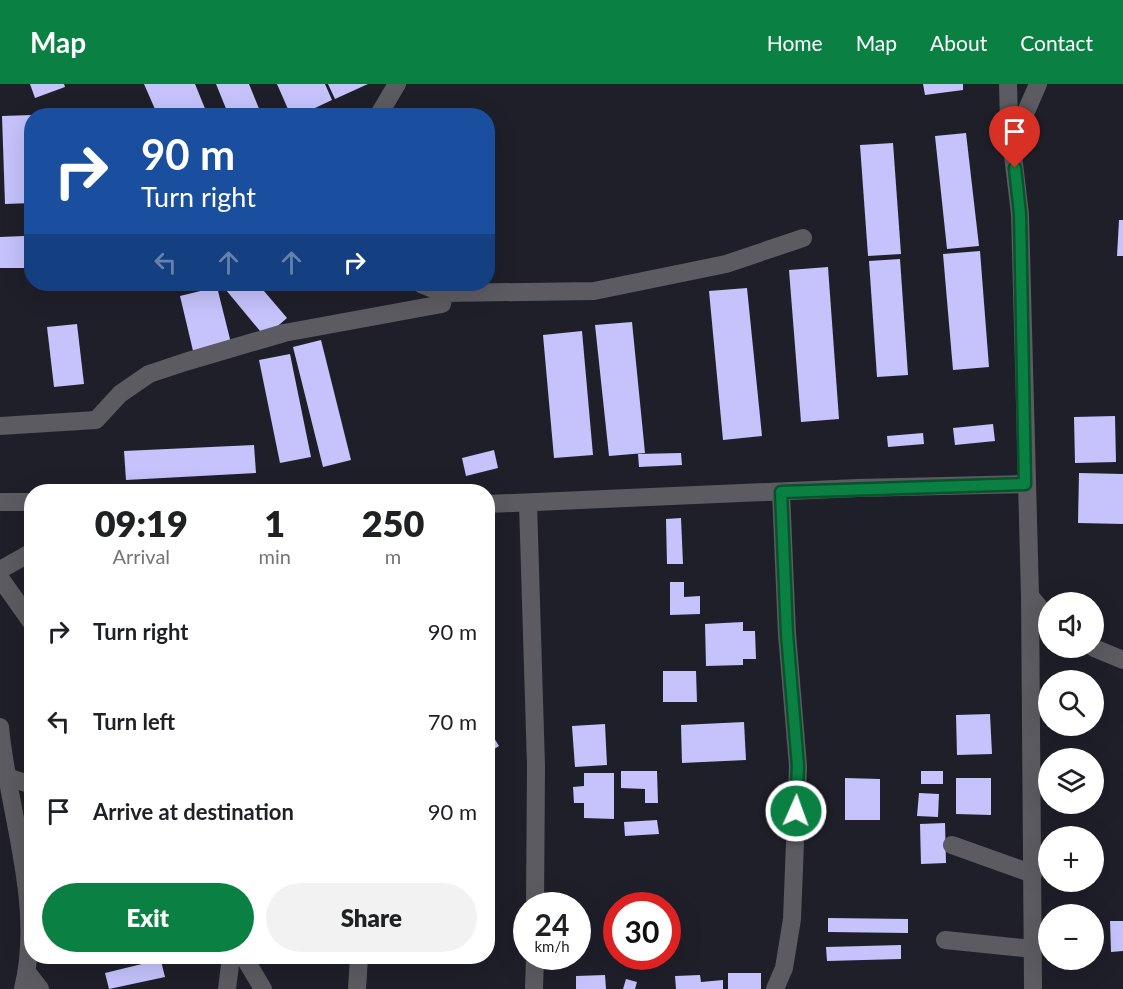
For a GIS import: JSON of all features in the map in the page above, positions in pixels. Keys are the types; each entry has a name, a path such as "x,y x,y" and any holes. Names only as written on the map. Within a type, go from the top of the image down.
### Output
{"street":[{"path":"383,108 397,84"},
{"path":"1008,84 1009,122 1020,214 1025,484 1030,596 1033,989"},
{"path":"1009,122 1024,114 1038,84"},
{"path":"439,291 444,293 594,291 726,264 803,238"},
{"path":"0,426 96,420 120,394 149,375 176,365 284,333 442,304 444,293"},
{"path":"495,504 1025,484"},
{"path":"775,989 784,968 792,919 798,766 787,634 781,492"},
{"path":"0,502 24,502"},
{"path":"528,503 535,694 535,892"},
{"path":"0,570 24,556"},
{"path":"0,578 24,606"},
{"path":"1030,596 1038,606"},
{"path":"1104,652 1123,660"},
{"path":"0,727 24,890"},
{"path":"7,777 24,782"},
{"path":"952,844 1033,874"},
{"path":"945,940 1033,949"},
{"path":"26,964 25,980 40,989"},
{"path":"226,989 230,964"},
{"path":"248,964 263,989"},
{"path":"357,989 359,964"},
{"path":"534,989 535,970"}],"building":[{"path":"30,84 64,84 65,87 35,98"},
{"path":"144,84 195,84 205,108 154,108"},
{"path":"216,84 249,84 259,108 226,108"},
{"path":"277,84 325,84 332,100 315,108 288,108"},
{"path":"328,84 368,84 335,99"},
{"path":"923,84 963,84 963,90 925,95"},
{"path":"24,115 24,203 5,204 2,116"},
{"path":"966,133 979,246 947,249 935,136"},
{"path":"893,143 901,254 868,256 860,145"},
{"path":"1119,220 1123,220 1123,256 1117,256"},
{"path":"24,236 24,268 0,268 0,237"},
{"path":"980,251 989,367 953,370 943,254"},
{"path":"900,259 908,375 877,377 869,261"},
{"path":"828,267 839,419 801,422 789,270"},
{"path":"747,288 762,436 723,440 709,291"},
{"path":"201,291 218,291 232,347 194,355 180,296"},
{"path":"227,291 264,291 287,318 265,337"},
{"path":"632,322 645,453 609,456 595,325"},
{"path":"77,324 84,384 54,387 47,327"},
{"path":"582,331 593,455 554,458 543,335"},
{"path":"321,340 351,460 323,467 293,347"},
{"path":"290,354 311,457 280,463 259,360"},
{"path":"1115,416 1116,462 1075,463 1074,417"},
{"path":"993,424 995,441 955,445 953,428"},
{"path":"923,433 924,444 888,447 887,436"},
{"path":"254,445 256,473 126,480 124,451"},
{"path":"494,450 498,468 466,476 462,458"},
{"path":"681,453 682,465 639,467 638,454"},
{"path":"1079,473 1123,474 1123,524 1078,523"},
{"path":"681,518 683,564 667,564 666,519"},
{"path":"670,582 684,582 684,597 700,596 700,614 670,615"},
{"path":"743,622 743,631 755,631 756,659 743,659 743,665 706,666 705,624"},
{"path":"663,671 696,671 697,702 663,702"},
{"path":"990,714 992,754 957,755 956,715"},
{"path":"744,722 746,760 682,763 681,725"},
{"path":"605,724 607,765 575,767 572,726"},
{"path":"621,771 657,771 658,803 645,803 645,789 621,788"},
{"path":"921,771 943,771 943,784 921,784"},
{"path":"584,773 614,773 614,819 584,818 584,803 574,803 573,787 584,786"},
{"path":"845,778 880,779 880,820 845,820"},
{"path":"956,778 991,778 991,815 956,814"},
{"path":"919,793 939,794 938,817 917,816"},
{"path":"657,820 659,834 625,836 624,822"},
{"path":"945,823 946,863 921,864 920,824"},
{"path":"828,918 908,919 908,933 828,932"},
{"path":"1110,921 1123,921 1123,951 1111,952"},
{"path":"901,945 901,959 827,961 826,947"},
{"path":"142,964 162,964 165,977 109,989 105,973"},
{"path":"728,973 761,973 761,989 728,989"},
{"path":"605,975 606,989 576,989 576,976"},
{"path":"700,975 701,982 723,980 723,989 676,989 675,976"},
{"path":"626,979 637,982 635,989 623,989"}],"route":[{"path":"796,811 798,766 787,634 781,492 1025,484 1020,214 1015,168"}]}
